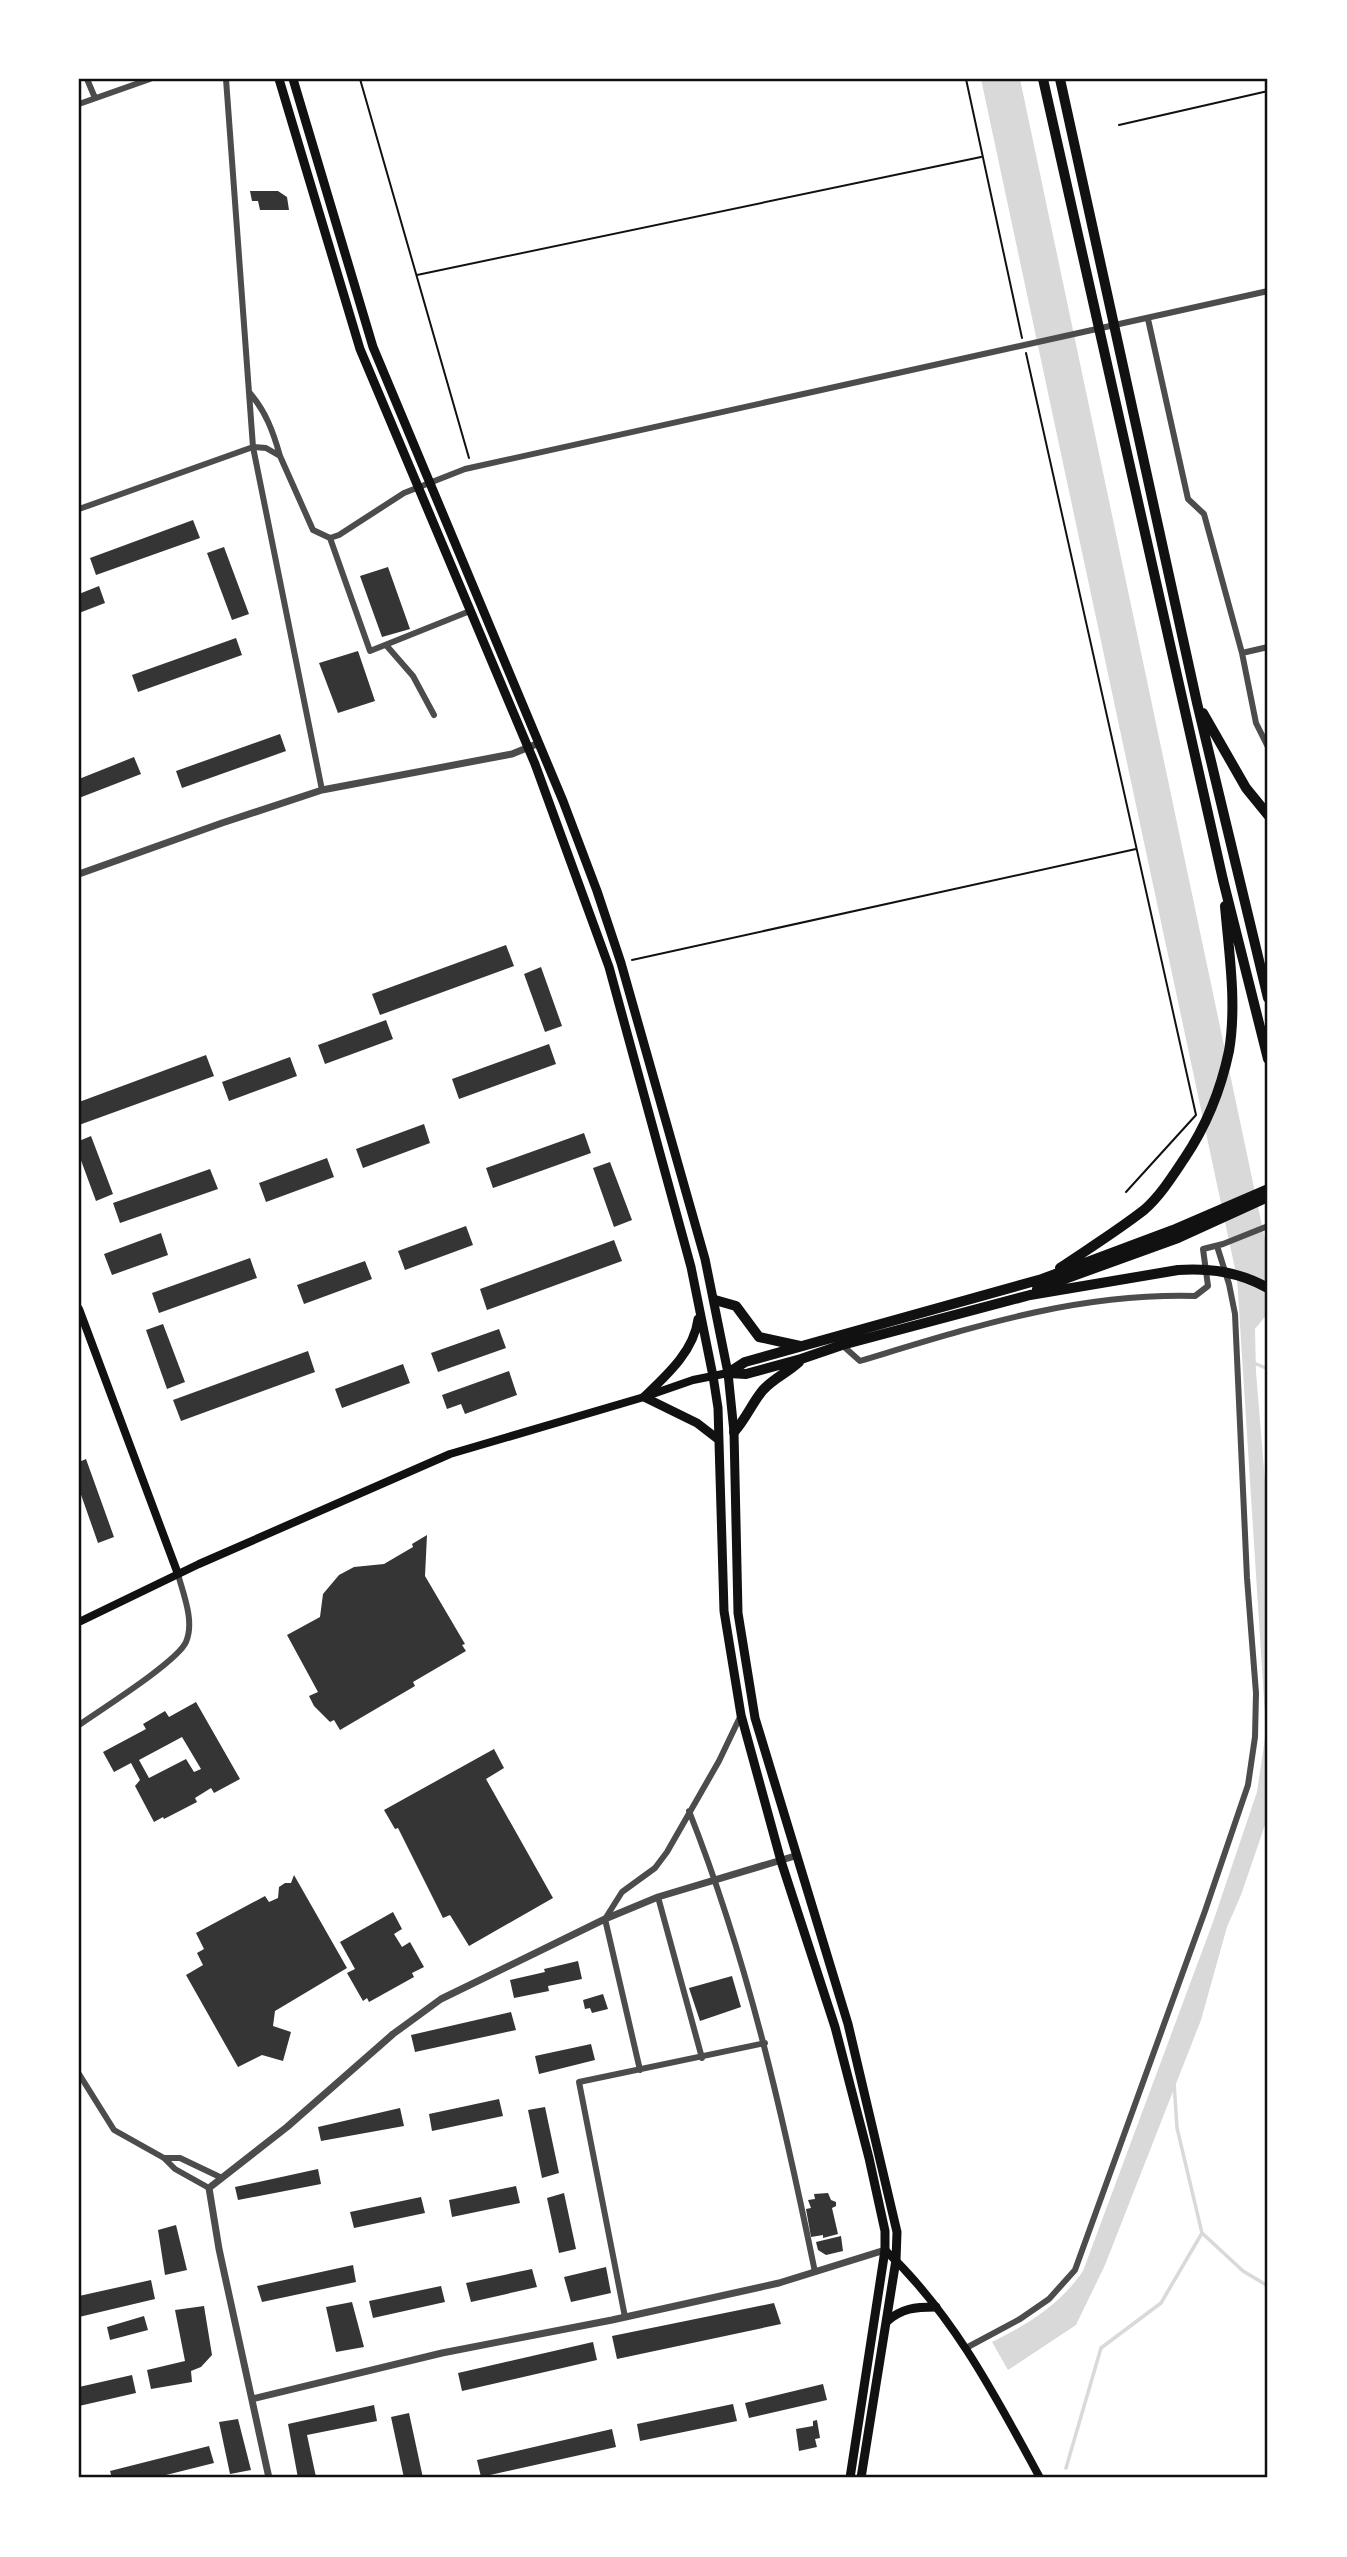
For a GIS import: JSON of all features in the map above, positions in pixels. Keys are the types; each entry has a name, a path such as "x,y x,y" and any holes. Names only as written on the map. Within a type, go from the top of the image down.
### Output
{"highway":[{"path":"1043,79 1223,880 1268,1059"},
{"path":"1060,79 1197,704 1268,998"},
{"path":"1197,704 1246,788 1268,815"},
{"path":"1042,1279 1146,1208 1170,1180 1191,1148 1211,1109 1229,1051 1232,996 1223,880"},
{"path":"728,1373 745,1362 1042,1279 1176,1234 1268,1189"},
{"path":"983,1308 1268,1198"},
{"path":"728,1373 746,1374 842,1345 1030,1295 1178,1270 1227,1272 1252,1279 1268,1288"},
{"path":"715,1300 736,1306 759,1337 801,1346"},
{"path":"734,1432 773,1379 790,1370 801,1359"}],"main road":[{"path":"279,79 360,349 552,804 609,967 691,1267 718,1408 724,1611 741,1715 781,1861 835,2027 869,2158 884,2231 885,2250 850,2478"},
{"path":"293,79 373,347 564,801 621,963 715,1300 728,1373 734,1432 738,1613 755,1718 848,2024 897,2232 896,2260 861,2478"},
{"path":"79,1309 178,1574"},
{"path":"645,1397 676,1366 689,1346 696,1332 699,1309"},
{"path":"79,1622 178,1574 450,1454 645,1397 693,1380 728,1373"},
{"path":"645,1397 698,1423 719,1440"},
{"path":"885,2250 953,2326 1040,2478"},
{"path":"886,2322 898,2312 910,2308 936,2307"}],"street":[{"path":"88,79 95,98"},
{"path":"79,104 150,79"},
{"path":"226,79 253,447 322,790"},
{"path":"248,391 264,410 273,428 280,456 313,530 330,537 339,535 418,486 471,468 1268,291"},
{"path":"1148,319 1188,499 1204,514 1242,653 1256,723 1268,747"},
{"path":"79,509 253,447 266,448 280,456"},
{"path":"330,537 370,651 470,611"},
{"path":"386,645 413,676 434,715"},
{"path":"1242,653 1268,647"},
{"path":"79,874 322,790 512,754 539,743"},
{"path":"842,1345 860,1361 1045,1308 1159,1295 1195,1296 1208,1286 1203,1249 1268,1226"},
{"path":"966,2348 1049,2300 1075,2270 1248,1785 1255,1737 1256,1693 1247,1578 1235,1314 1220,1245"},
{"path":"79,1725 167,1663 186,1643 189,1616 178,1574"},
{"path":"640,2070 605,1919 622,1892 655,1868 719,1761 741,1715"},
{"path":"689,1811 716,1879 765,2043 815,2272"},
{"path":"209,2188 287,2127 393,2034 441,1999 605,1919 658,1897 795,1856"},
{"path":"658,1897 702,2057"},
{"path":"625,2318 579,2082 765,2043"},
{"path":"79,2074 114,2130 164,2158 176,2169 209,2188"},
{"path":"164,2158 180,2158 222,2178"},
{"path":"209,2188 219,2249 269,2478"},
{"path":"252,2399 442,2353 625,2318 779,2283 885,2250"}],"path":[{"path":"360,79 471,468"},
{"path":"966,79 1196,1115 1126,1192"},
{"path":"1119,125 1268,91"},
{"path":"416,275 983,157"},
{"path":"621,963 773,927 1137,849"}],"shaded area":[{"path":"981,79 1020,79 1268,1254 1268,1313 1255,1329 1268,1518 1268,1816 1227,1927 1201,2020 1105,2265 1076,2325 1008,2370 992,2342 1054,2304 1083,2271 1213,1922 1257,1792 1266,1731 1237,1278"}],"building":[{"path":"250,191 278,191 287,197 289,210 260,210 258,201 252,201"},
{"path":"193,520 200,538 96,575 90,558"},
{"path":"224,547 249,614 232,620 207,553"},
{"path":"388,567 410,629 382,637 360,576"},
{"path":"99,586 105,603 79,613 79,594"},
{"path":"236,638 242,655 138,692 132,675"},
{"path":"358,651 375,701 338,713 319,663"},
{"path":"280,734 286,751 182,788 176,771"},
{"path":"134,757 141,774 79,798 79,779"},
{"path":"506,945 514,966 380,1015 372,994"},
{"path":"541,967 562,1026 545,1032 524,974"},
{"path":"386,1020 393,1039 325,1064 318,1045"},
{"path":"549,1044 556,1064 459,1099 452,1079"},
{"path":"206,1055 214,1076 79,1125 79,1102"},
{"path":"290,1057 297,1076 229,1101 222,1082"},
{"path":"424,1124 430,1143 363,1168 356,1149"},
{"path":"584,1133 591,1153 493,1188 486,1168"},
{"path":"91,1136 113,1194 96,1201 79,1155 79,1141"},
{"path":"327,1158 334,1177 266,1202 259,1183"},
{"path":"610,1162 632,1220 614,1227 593,1168"},
{"path":"210,1169 218,1189 120,1223 113,1203"},
{"path":"466,1226 473,1245 405,1270 398,1251"},
{"path":"161,1233 168,1255 112,1275 104,1254"},
{"path":"614,1240 622,1261 487,1310 480,1289"},
{"path":"250,1258 257,1278 159,1313 152,1293"},
{"path":"365,1261 372,1279 304,1304 297,1285"},
{"path":"163,1324 185,1382 167,1389 146,1330"},
{"path":"499,1329 506,1348 438,1372 431,1353"},
{"path":"308,1351 315,1372 181,1421 173,1400"},
{"path":"403,1364 410,1383 342,1408 335,1389"},
{"path":"509,1371 517,1395 465,1414 461,1404 447,1409 442,1395"},
{"path":"86,1459 114,1537 98,1543 79,1489 79,1462"},
{"path":"427,1535 425,1576 465,1644 462,1645 466,1651 413,1682 415,1686 340,1730 334,1720 330,1722 314,1706 309,1696 318,1692 287,1635 320,1617 323,1594 339,1575 354,1567 384,1564 413,1547 412,1544"},
{"path":"196,1702 240,1779 214,1793 211,1788 195,1798 197,1802 154,1822 135,1786 140,1780 131,1763 114,1772 103,1752 146,1729 143,1724 165,1711 169,1717","holes":["182,1737 201,1769 194,1772 186,1759 149,1778 139,1760"]},
{"path":"494,1749 504,1768 486,1779 553,1898 469,1946 450,1915 443,1918 398,1828 395,1829 384,1810"},
{"path":"294,1875 347,1968 275,2011 273,2026 291,2032 283,2061 262,2055 238,2067 186,1975 203,1965 197,1953 204,1949 196,1933 265,1896 269,1902 278,1898 279,1887 291,1883"},
{"path":"393,1912 402,1929 394,1934 402,1947 410,1942 424,1967 412,1973 414,1977 369,2002 367,1998 363,2001 347,1973 355,1969 340,1942"},
{"path":"578,1961 582,1979 548,1986 549,1991 514,1998 510,1980"},
{"path":"732,1976 741,2007 700,2021 689,1988"},
{"path":"603,1994 608,2009 592,2013 590,2008 585,2009 583,2000"},
{"path":"511,2012 516,2030 415,2052 411,2035"},
{"path":"591,2044 595,2060 539,2074 535,2056"},
{"path":"499,2099 503,2116 432,2131 429,2114"},
{"path":"545,2107 559,2173 542,2178 528,2110"},
{"path":"400,2108 404,2126 321,2141 318,2127"},
{"path":"318,2169 321,2184 238,2200 235,2187"},
{"path":"516,2186 520,2203 452,2217 449,2200"},
{"path":"564,2193 576,2249 559,2253 547,2198"},
{"path":"828,2193 831,2200 836,2202 836,2206 832,2208 838,2234 823,2238 823,2235 811,2237 806,2209 811,2208 808,2200 815,2199 814,2194"},
{"path":"421,2197 425,2213 354,2228 350,2212"},
{"path":"176,2225 187,2270 165,2275 158,2230"},
{"path":"841,2236 843,2251 826,2255 818,2250 816,2242"},
{"path":"353,2265 356,2282 262,2302 257,2286"},
{"path":"606,2267 611,2293 571,2302 564,2277"},
{"path":"532,2269 537,2287 471,2302 466,2283"},
{"path":"151,2280 155,2299 79,2317 79,2296"},
{"path":"441,2286 445,2302 373,2318 369,2301"},
{"path":"352,2302 364,2347 336,2352 326,2307"},
{"path":"774,2303 781,2324 617,2359 612,2336"},
{"path":"204,2306 212,2355 201,2367 191,2371 192,2382 151,2389 147,2370 185,2361 175,2310"},
{"path":"144,2316 148,2330 110,2340 107,2327"},
{"path":"593,2342 597,2360 462,2391 458,2373"},
{"path":"132,2375 136,2393 79,2406 79,2387"},
{"path":"823,2384 827,2400 749,2418 745,2403"},
{"path":"733,2404 737,2421 640,2441 637,2424"},
{"path":"374,2405 377,2421 307,2435 316,2477 298,2478 288,2424"},
{"path":"409,2413 423,2478 404,2478 391,2417"},
{"path":"238,2419 251,2470 230,2474 219,2422"},
{"path":"817,2420 820,2438 815,2439 817,2447 799,2451 796,2429 813,2426 813,2421"},
{"path":"612,2429 616,2447 481,2477 477,2460"},
{"path":"209,2446 214,2463 154,2478 112,2478 110,2471"}],"waterway":[{"path":"1254,1363 1268,1369"},
{"path":"1174,2082 1177,2128 1202,2233 1243,2271 1268,2286"},
{"path":"1066,2468 1101,2348 1161,2303 1202,2233"}]}
